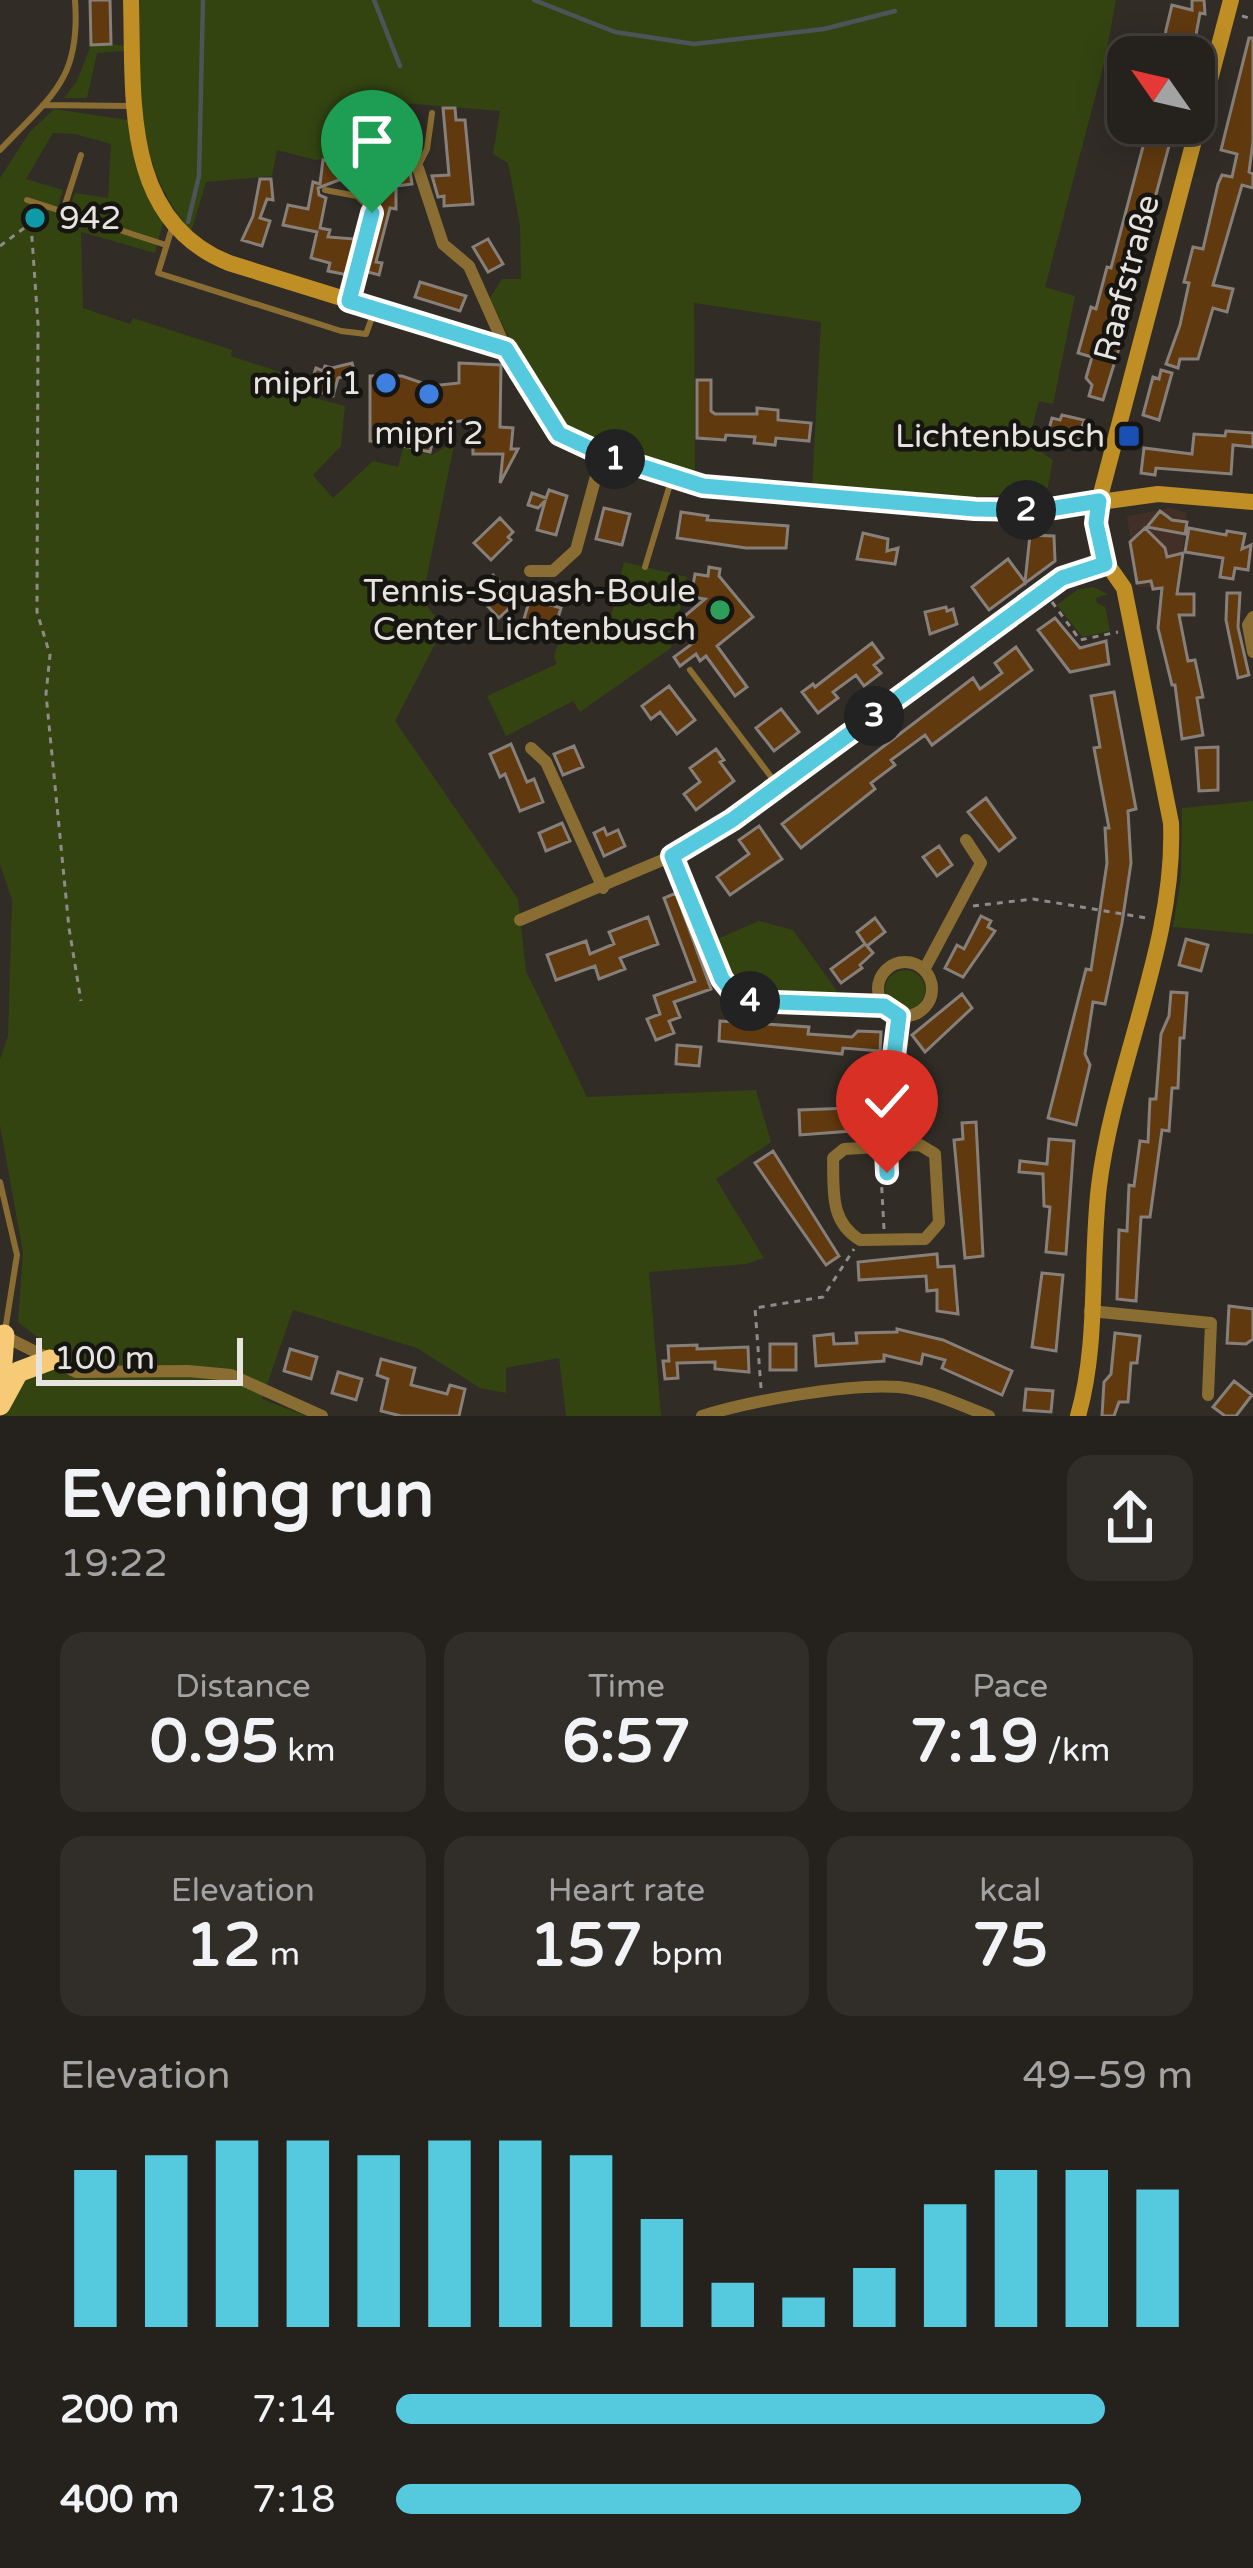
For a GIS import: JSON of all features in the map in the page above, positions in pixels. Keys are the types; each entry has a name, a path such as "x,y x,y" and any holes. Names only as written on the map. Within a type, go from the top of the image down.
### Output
{"highway":[{"path":"0,1391 2,1334"},
{"path":"0,1405 18,1372 50,1360"}],"street":[{"path":"131,0 135,134 146,177 174,224 216,258 506,349"},
{"name":"Raafstraße","path":"1078,1416 1099,1186 1110,1121 1171,876 1171,824 1124,588 1105,564 1096,523 1231,0"},
{"path":"418,168 442,244 469,266 506,349 559,434 602,454 703,486 975,509 1043,510 1158,494 1253,502"},
{"path":"530,571 553,572 576,550 602,454"},
{"path":"520,920 672,856 778,786 1044,591 1079,570 1105,564"},
{"path":"1253,617 1248,625 1253,652"},
{"path":"531,748 546,761 604,888"},
{"path":"924,970 981,863 966,840"},
{"path":"672,856 722,979 734,994 747,1001 884,1006 899,1016 916,1014 928,1003 932,986 924,970 908,963 884,973 878,989 884,1006"},
{"path":"890,1146 899,1016"},
{"path":"920,1145 935,1154 939,1223 926,1238 860,1240 850,1234 834,1210 833,1158 844,1149 890,1146 920,1145"},
{"path":"1090,1311 1211,1323 1208,1395"},
{"path":"2,1334 86,1374 188,1371 231,1376 322,1416"},
{"path":"702,1416 762,1401 898,1387 989,1416"}],"lane":[{"path":"0,150 63,82 77,35 75,0"},
{"path":"43,105 134,106"},
{"path":"418,168 427,149 433,113"},
{"path":"63,211 81,154"},
{"path":"325,190 356,196 372,213 349,301"},
{"path":"26,200 166,245"},
{"path":"174,224 158,272 341,331 366,334 375,308"},
{"path":"645,567 672,478"},
{"path":"690,670 778,786"},
{"path":"0,1182 17,1255 2,1334"}],"path":[{"path":"0,246 49,207"},
{"path":"31,224 38,324 37,612 50,655 46,694 69,928 81,1001"},
{"path":"1044,591 1080,640 1111,634"},
{"path":"959,908 1033,899 1162,920"},
{"path":"885,1241 881,1174 887,1173 890,1146"},
{"path":"762,1401 755,1308 823,1297 860,1240"}],"shaded area":[{"path":"1170,508 1187,513 1178,587 1138,587 1127,516"}],"green space":[{"path":"140,0 1116,0 1105,60 1045,287 1075,296 1053,404 1039,401 1028,443 1053,460 1047,491 935,501 812,488 821,322 694,303 695,476 592,444 565,427 545,402 490,298 502,279 521,279 520,225 508,163 493,154 500,111 403,103 402,146 316,160 277,150 272,176 206,182 191,232 158,178 143,122"},
{"path":"91,45 125,46 125,51 97,53 87,98 64,98 77,81"},
{"path":"54,109 128,120 138,174 163,223 155,253 81,232 83,308 130,324 133,318 232,350 231,356 310,382 307,396 345,406 341,446 313,475 333,498 373,461 398,467 403,448 432,455 455,441 422,600 444,627 395,721 518,899 526,971 587,1097 756,1090 771,1142 716,1179 764,1258 746,1264 649,1272 661,1416 566,1416 559,1358 506,1368 506,1393 480,1388 417,1348 293,1310 262,1399 306,1416 4,1416 14,1389 36,1371 41,1340 18,1322 23,1252 0,1125 12,900 0,864 0,178 29,133","holes":["53,133 111,144 108,198 75,193 66,216 56,212 63,190 26,179"]},
{"path":"624,562 687,577 671,648 580,712 573,701 506,736 487,696 557,664 554,657 563,625 606,637"},
{"path":"1093,587 1108,594 1096,598 1105,607 1110,631 1082,637 1057,605 1077,590"},
{"path":"1253,801 1253,934 1173,927 1181,877 1182,808"},
{"path":"759,921 793,930 842,998 747,991 731,978 717,939"},
{"path":"905,970 919,976 925,990 919,1004 905,1010 891,1004 885,990 891,976"}],"building":[{"path":"90,0 110,0 111,44 91,45"},
{"path":"1192,0 1204,0 1205,14 1200,13 1196,36 1165,36 1172,5 1192,10"},
{"path":"1249,38 1253,38 1249,172 1253,188 1242,185 1213,285 1233,289 1227,312 1213,308 1198,359 1180,359 1178,368 1166,364 1180,325 1193,247 1203,249 1218,184 1222,175 1232,177 1237,154 1221,150"},
{"path":"443,108 455,108 456,120 465,120 473,204 444,206 444,196 438,197 432,176 449,175"},
{"path":"1144,144 1169,146 1132,284 1129,316 1103,400 1089,396 1092,385 1086,378 1092,357 1078,353 1091,307 1096,309 1107,267 1111,268"},
{"path":"408,157 412,184 396,186 396,209 390,208 376,262 382,263 379,275 364,271 378,212 374,203 378,184 350,181 349,176 318,188 326,198 320,228 330,230 328,237 354,239 361,218 348,275 328,271 330,263 311,258 317,232 283,225 288,205 308,209 313,182 320,184 323,160 344,162 344,166"},
{"path":"260,179 271,179 273,200 267,199 260,218 270,221 262,246 242,240 253,216"},
{"path":"488,239 503,264 488,272 473,247"},
{"path":"420,282 466,296 460,311 415,297"},
{"path":"352,363 355,374 338,378 333,396 309,389 316,368 323,371 325,366"},
{"path":"459,363 501,365 500,427 513,428 511,449 518,449 500,483 503,454 473,454 472,419 437,425 430,452 403,446 403,442 370,441 370,376 402,376 431,386 459,383"},
{"path":"1161,370 1172,373 1159,420 1143,415 1153,377 1159,379"},
{"path":"697,380 711,380 711,411 715,414 778,410 778,420 811,423 809,441 776,438 775,445 754,443 755,437 697,438"},
{"path":"1062,415 1084,420 1077,445 1054,439 1056,430 1049,429 1052,418 1060,420"},
{"path":"1226,431 1253,433 1253,447 1233,445 1231,474 1156,468 1155,475 1141,473 1144,448 1192,454 1194,434 1225,436"},
{"path":"549,490 567,496 556,535 537,530 545,501 538,508 528,505 532,493 546,498"},
{"path":"604,508 630,514 622,545 596,539"},
{"path":"1160,511 1172,520 1187,522 1185,534 1147,527"},
{"path":"681,512 708,516 707,520 788,526 786,548 746,548 677,538"},
{"path":"500,518 513,532 491,560 474,543"},
{"path":"1145,528 1165,548 1167,557 1183,553 1177,594 1194,594 1194,615 1179,615 1188,661 1195,660 1203,697 1197,698 1203,735 1182,739 1175,685 1158,628 1162,588 1153,589 1151,581 1137,583 1130,542"},
{"path":"1189,528 1245,534 1242,549 1251,545 1248,570 1235,568 1233,579 1220,577 1223,558 1185,552"},
{"path":"863,533 888,539 887,551 898,548 895,564 857,559"},
{"path":"1030,535 1054,536 1055,561 989,610 972,587 1008,559 1025,582"},
{"name":"Tennis-Squash-Boule Center Lichtenbusch","path":"709,567 720,569 719,576 753,617 717,646 747,687 735,696 706,656 700,661 696,654 680,666 674,657 696,641 680,620 705,599 691,597 695,574 708,576"},
{"path":"493,575 517,601 499,618 474,592"},
{"path":"1227,593 1240,593 1238,627 1249,675 1238,678 1226,620"},
{"path":"530,599 561,608 554,631 523,622"},
{"path":"953,609 957,624 930,634 925,612"},
{"path":"1055,618 1080,648 1106,641 1109,664 1070,672 1038,630"},
{"path":"872,643 883,658 874,665 881,673 864,686 856,675 833,692 838,698 818,713 802,692"},
{"path":"1016,647 1032,670 932,745 925,735 891,760 895,765 871,783 875,789 801,848 782,824 973,678 980,689 1002,673 995,663"},
{"path":"669,686 695,720 677,734 660,712 651,719 642,706"},
{"path":"1114,692 1136,809 1128,811 1131,863 1122,923 1105,1004 1093,1002 1085,1054 1090,1065 1076,1125 1048,1118 1086,969 1091,970 1107,863 1105,828 1109,828 1094,748 1100,747 1091,696"},
{"path":"781,709 799,732 774,751 756,728"},
{"path":"511,744 527,782 534,779 543,802 520,811 505,774 500,777 490,754"},
{"path":"574,746 583,767 563,775 554,754"},
{"path":"1218,747 1218,790 1199,791 1196,748"},
{"path":"716,749 734,781 696,810 684,794 700,782 690,768"},
{"path":"986,798 1015,838 999,851 968,812"},
{"path":"562,823 570,841 546,851 539,833"},
{"path":"759,826 782,859 730,895 717,877 749,854 739,840"},
{"path":"604,828 607,835 618,830 625,846 604,856 594,833"},
{"path":"939,846 952,865 937,876 923,857"},
{"path":"676,893 711,989 674,1002 680,1017 669,1021 674,1033 656,1040 647,1019 660,1014 654,996 695,981 664,898"},
{"path":"981,916 991,921 988,927 995,931 963,977 945,968 957,945 964,949"},
{"path":"648,917 658,944 620,958 625,969 599,979 595,966 556,980 547,955 586,941 590,954 614,944 609,932"},
{"path":"875,918 885,932 867,946 873,953 862,968 841,983 831,969 865,944 857,932"},
{"path":"1186,939 1208,945 1201,971 1179,965"},
{"path":"1171,992 1187,993 1178,1088 1172,1088 1169,1131 1162,1130 1150,1217 1141,1217 1136,1301 1117,1299 1119,1230 1127,1231 1129,1185 1134,1186 1140,1141 1148,1142 1150,1099 1156,1099 1161,1034 1169,1016"},
{"path":"962,994 972,1008 925,1052 912,1035"},
{"path":"720,1021 809,1027 808,1034 852,1037 858,1031 881,1032 880,1051 843,1048 842,1054 719,1041"},
{"path":"677,1045 701,1047 699,1066 676,1064"},
{"path":"850,1108 851,1131 800,1135 799,1110"},
{"path":"976,1122 983,1256 965,1258 954,1140 963,1139 962,1123"},
{"path":"1049,1139 1074,1141 1066,1254 1046,1252 1050,1207 1044,1206 1043,1174 1019,1172 1020,1161 1047,1164"},
{"path":"773,1151 839,1256 826,1265 755,1163"},
{"path":"937,1254 938,1267 954,1266 958,1314 937,1311 937,1290 927,1291 926,1276 859,1280 858,1262"},
{"path":"1042,1273 1063,1275 1056,1351 1032,1347"},
{"path":"1229,1306 1253,1309 1253,1339 1246,1344 1227,1343"},
{"path":"897,1329 943,1340 1012,1371 1002,1395 942,1368 945,1360 923,1354 921,1364 884,1355 884,1361 816,1366 814,1336 833,1334 834,1344 857,1343 856,1333"},
{"path":"1115,1333 1140,1336 1137,1363 1131,1363 1128,1402 1119,1402 1114,1416 1102,1416 1104,1382 1111,1374"},
{"path":"770,1344 796,1344 796,1370 770,1370"},
{"path":"697,1345 697,1349 748,1347 749,1372 715,1369 715,1362 677,1363 678,1378 665,1379 663,1361 669,1361 668,1346"},
{"path":"290,1349 317,1357 311,1379 284,1371"},
{"path":"381,1359 415,1368 411,1385 447,1394 450,1385 465,1389 459,1416 401,1416 381,1411 388,1379 377,1375"},
{"path":"338,1372 362,1379 356,1400 332,1393"},
{"path":"1234,1381 1252,1395 1236,1416 1225,1416 1213,1407"},
{"path":"1026,1389 1053,1391 1051,1412 1024,1410"}],"waterway":[{"path":"188,222 199,176 203,0"},
{"path":"374,0 400,66"},
{"path":"534,0 615,32 694,44 824,29 895,11"}],"place":[{"name":"942","path":"35,218"},
{"name":"mipri 1","path":"386,383"},
{"name":"mipri 2","path":"429,394"},
{"name":"Lichtenbusch","path":"1129,436"},
{"name":"Tennis-Squash-Boule Center Lichtenbusch","path":"720,610"}],"route":[{"path":"372,213 349,301 506,349 548,422 580,446 703,486 975,509 1043,510 1099,501 1096,523 1105,564 1062,578 732,820 672,856 722,979 734,994 747,1001 884,1006 899,1016 892,1072 895,1146 886,1146 887,1173"}]}
